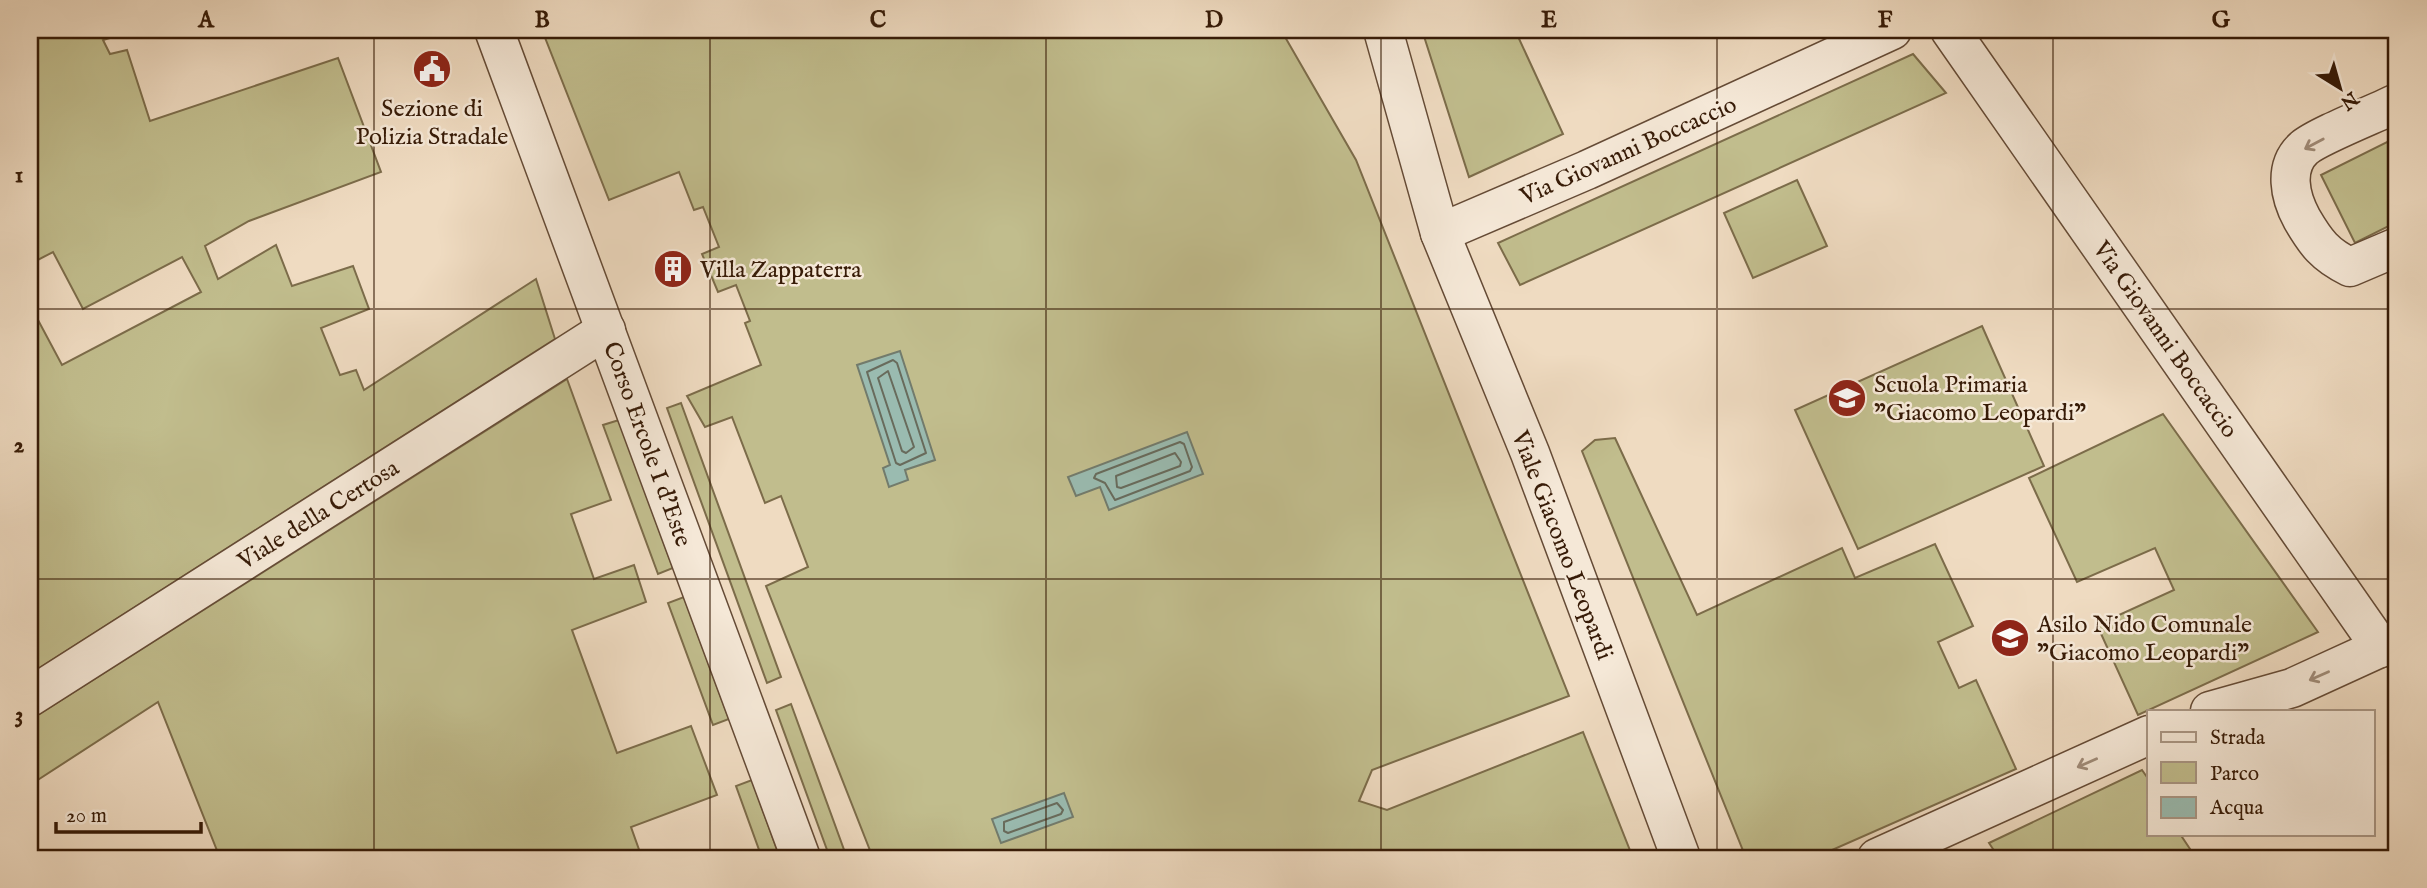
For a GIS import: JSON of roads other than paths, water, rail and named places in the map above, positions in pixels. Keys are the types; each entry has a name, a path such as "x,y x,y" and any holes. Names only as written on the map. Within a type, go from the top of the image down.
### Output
{"street":[{"name":"Corso Ercole I d'Este","path":"494,30 801,858"},
{"name":"Viale Giacomo Leopardi","path":"1383,30 1440,233 1530,453 1681,858"},
{"name":"Via Giovanni Boccaccio","path":"1440,233 1587,170 1892,30"},
{"name":"Via Giovanni Boccaccio","path":"1950,30 2389,644"},
{"path":"2397,103 2304,148 2290,170 2291,191 2298,210 2318,247 2330,257 2350,267 2397,247"},
{"name":"Viale della Certosa","path":"30,697 606,330"},
{"path":"2214,710 2292,688 2389,644"},
{"path":"1877,858 2147,736"}],"water":[{"path":"900,351 935,460 905,470 908,480 889,487 883,468 890,465 857,365"},
{"path":"1187,432 1203,474 1109,510 1100,487 1076,496 1068,477"},
{"path":"1064,793 1073,817 1001,843 992,819"}],"place":[{"name":"Sezione di Polizia Stradale","path":"432,69"},
{"name":"Villa Zappaterra","path":"673,269"},
{"name":"Scuola Primaria \"Giacomo Leopardi\"","path":"1847,398"},
{"name":"Asilo Nido Comunale \"Giacomo Leopardi\"","path":"2010,638"}]}
